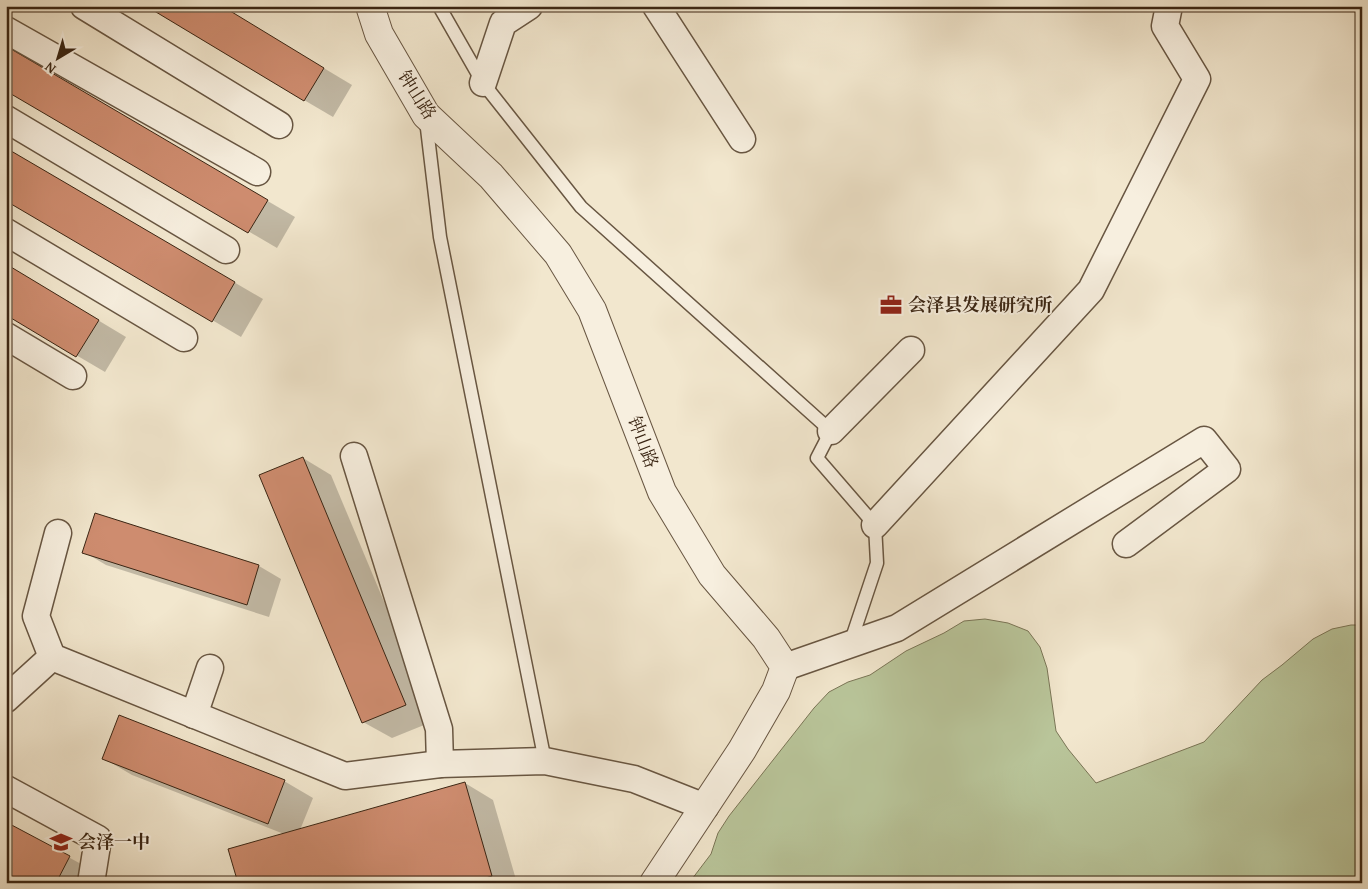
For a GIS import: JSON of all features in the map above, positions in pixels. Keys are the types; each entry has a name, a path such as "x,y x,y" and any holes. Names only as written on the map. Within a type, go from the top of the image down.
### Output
{"street":[{"path":"84,6 279,125"},
{"name":"钟山路","path":"370,6 379,34 426,115 490,176 558,254 592,310 662,492 712,575 766,638 785,667"},
{"path":"483,82 498,14 529,6"},
{"path":"656,6 742,139"},
{"path":"874,526 1091,290 1197,79 1165,26 1169,6"},
{"path":"6,30 257,172"},
{"path":"6,119 226,250"},
{"path":"6,232 184,338"},
{"path":"6,336 73,376"},
{"path":"830,431 911,350"},
{"path":"654,883 742,750 776,691 785,667 897,628 1204,440 1227,469 1126,544"},
{"path":"354,456 439,729 440,764"},
{"path":"58,533 36,616 52,657 345,776 440,764 545,761 634,779 705,806"},
{"path":"6,699 52,657"},
{"path":"194,715 210,668"},
{"path":"6,789 98,838 91,883"}],"lane":[{"path":"439,6 483,82 581,207 830,431 817,458 874,526 877,563 850,644"},
{"path":"426,115 440,237 545,761"}],"green space":[{"path":"985,619 1008,623 1028,631 1040,647 1047,668 1056,731 1096,783 1204,742 1262,680 1313,639 1332,629 1362,625 1362,883 689,883 711,854 718,833 729,816 814,708 829,692 848,682 870,675 906,651 964,621"}],"building":[{"path":"146,6 222,6 324,68 304,101"},
{"path":"6,46 268,200 248,233 6,91"},
{"path":"6,148 235,282 212,322 6,201"},
{"path":"6,264 99,320 76,357 6,315"},
{"path":"303,457 406,705 362,723 259,475"},
{"path":"95,513 259,565 247,605 82,553"},
{"path":"119,715 285,780 268,824 102,759"},
{"path":"465,782 492,876 469,883 238,883 228,849"},
{"path":"6,822 70,856 56,883 17,883 6,877"}],"place":[{"name":"会泽县发展研究所","path":"891,305"},
{"name":"会泽一中","path":"61,842"}]}
